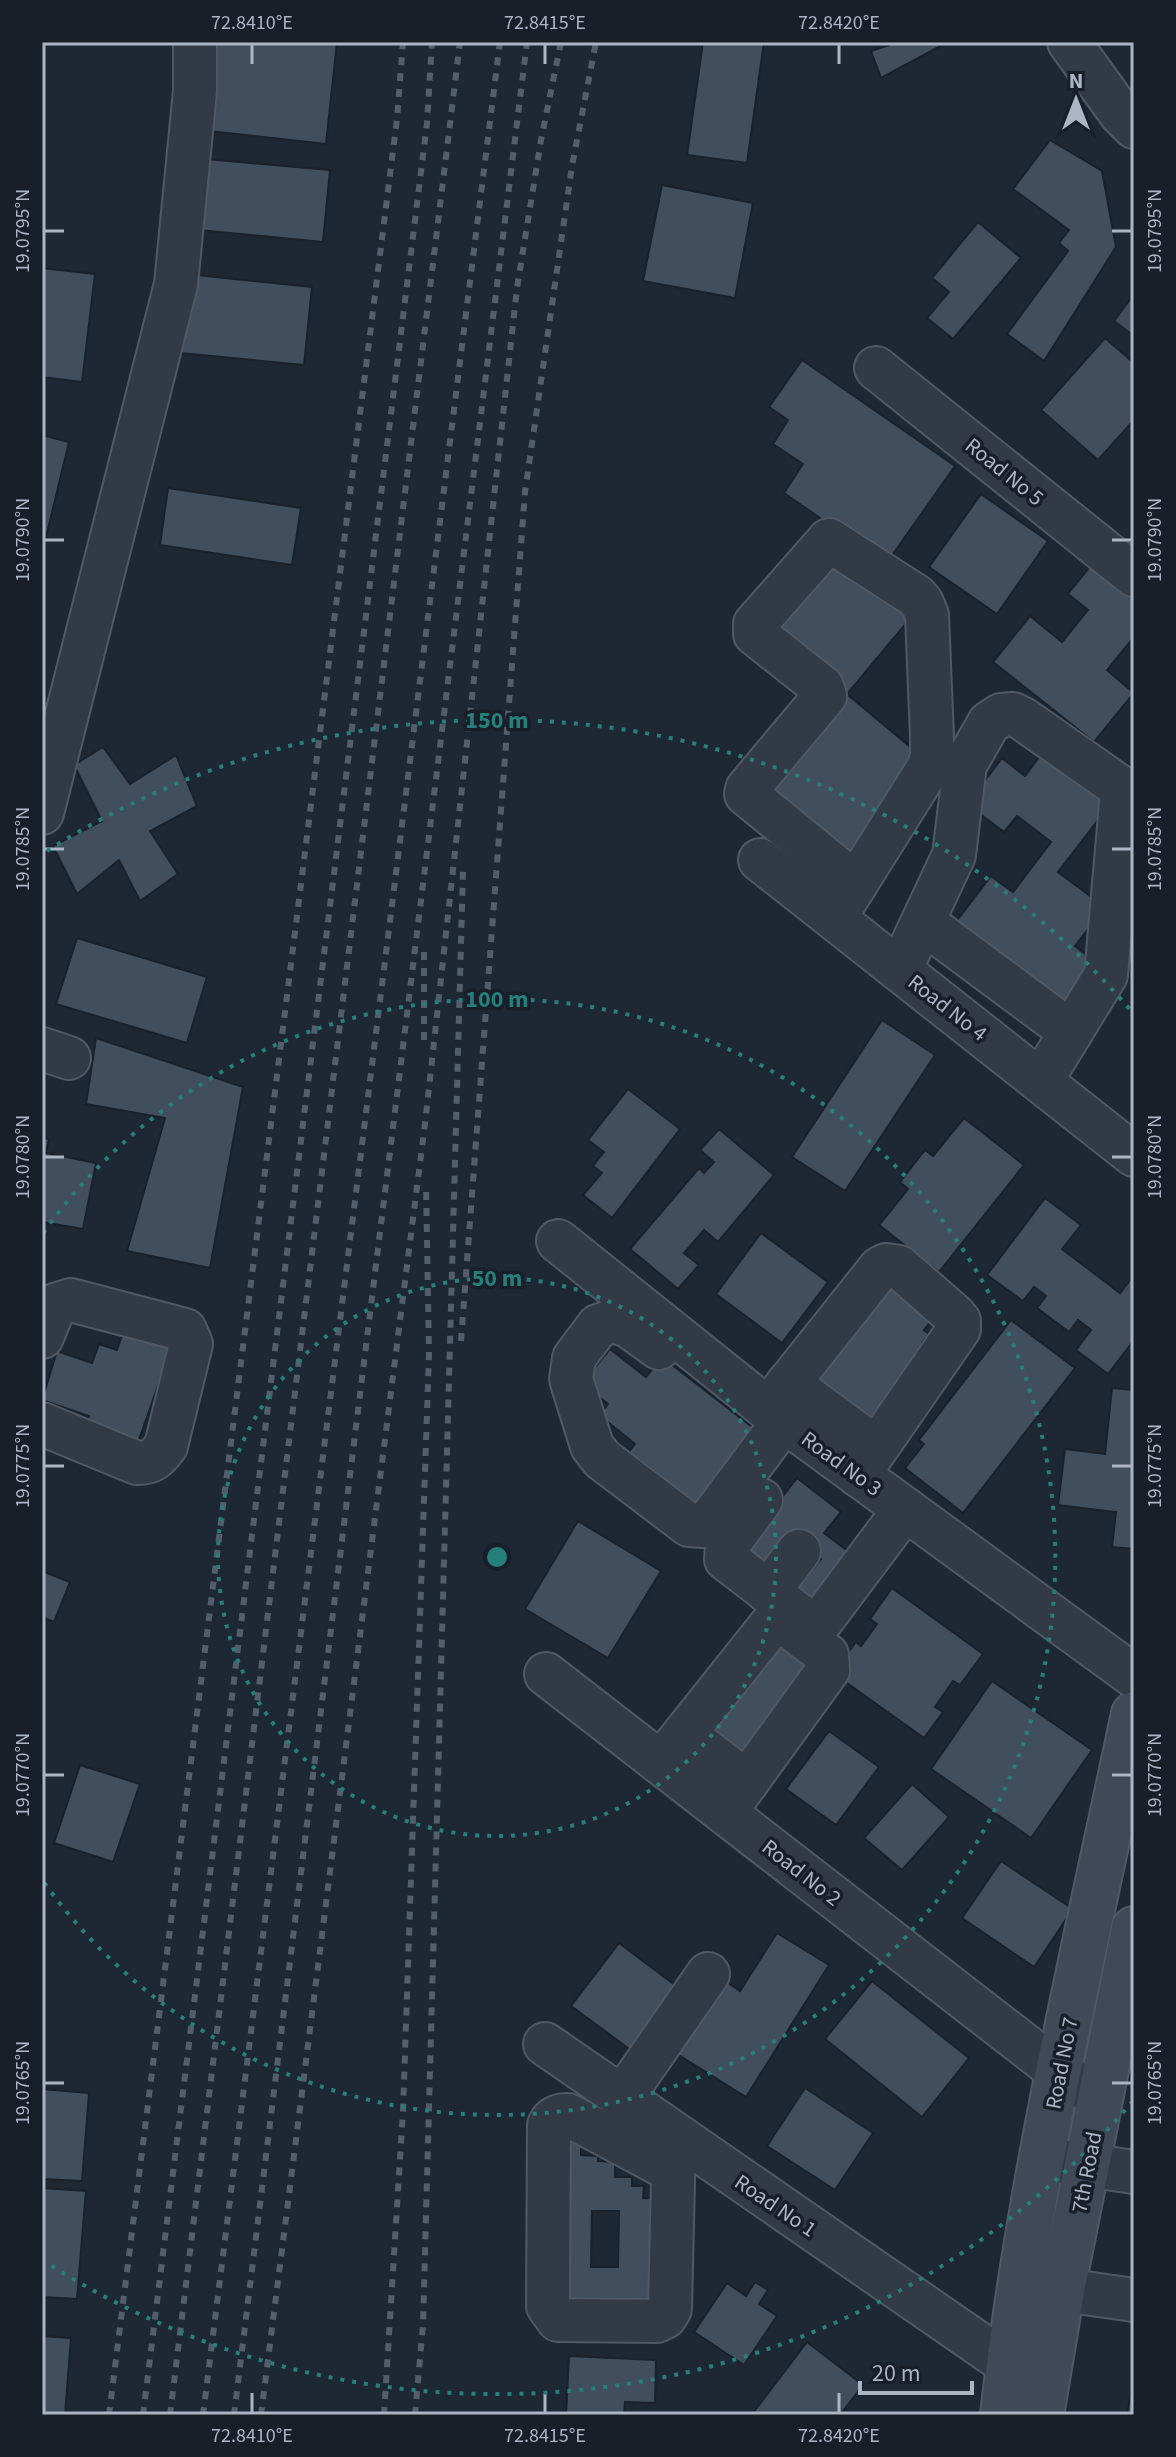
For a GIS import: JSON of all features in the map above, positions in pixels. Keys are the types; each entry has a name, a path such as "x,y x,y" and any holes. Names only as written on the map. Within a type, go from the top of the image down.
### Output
{"street":[{"path":"42,813 176,284 195,91 195,42"},
{"path":"1069,42 1121,114 1134,127"},
{"name":"Road No 5","path":"876,368 1134,575"},
{"path":"829,540 916,596 927,615 932,755 929,767 846,901 746,794 825,696 822,687 755,634 754,629 755,624 829,540"},
{"path":"900,970 954,855 965,765 989,723 1001,715 1013,714 1120,787 1107,971 1041,1081"},
{"name":"Road No 4","path":"760,860 846,901 900,970 1134,1155"},
{"path":"923,922 1071,1032"},
{"name":"Road No 3","path":"558,1241 646,1325 785,1417 867,1461 905,1509 1134,1676"},
{"path":"646,1325 612,1321 598,1326 574,1358 571,1379 592,1446 602,1459 689,1525 703,1526 785,1417 880,1268 886,1265 899,1267 959,1321 959,1329 867,1461 785,1417"},
{"path":"42,1337 55,1305 71,1300 185,1330 191,1344 166,1446 149,1463 137,1463 42,1424"},
{"path":"785,1417 725,1552 726,1559 768,1592 809,1623 822,1620 905,1509"},
{"path":"768,1592 799,1551"},
{"path":"672,1749 770,1626 778,1623 787,1625 817,1647 827,1655 828,1670 736,1797"},
{"name":"Road No 2","path":"546,1674 672,1749 736,1797 1058,2071 1101,2099"},
{"name":"Road No 7","path":"1003,2415 1019,2283 1058,2071 1134,1714"},
{"name":"7th Road","path":"1043,2402 1062,2290 1134,1929"},
{"path":"622,2098 708,1974"},
{"name":"Road No 1","path":"575,2119 561,2056 622,2098 674,2153 1008,2364 1043,2402"},
{"path":"559,2115 568,2115 674,2153 670,2309 665,2317 657,2321 558,2320 548,2306 549,2125 559,2115"},
{"path":"1042,2159 1134,2172"},
{"path":"1019,2283 1134,2300"}],"building":[{"path":"209,42 337,42 326,144 200,130"},
{"path":"703,42 764,42 747,163 687,155"},
{"path":"888,42 948,42 881,78 871,51 889,45"},
{"path":"1050,140 1102,171 1116,247 1044,361 1007,334 1068,251 1059,243 1069,230 1013,189"},
{"path":"205,159 330,170 323,242 198,230"},
{"path":"662,185 753,203 735,298 643,281"},
{"path":"978,222 1021,258 953,339 927,318 949,292 932,278"},
{"path":"42,268 95,274 82,382 42,377"},
{"path":"187,274 312,287 304,365 180,353"},
{"path":"1134,294 1134,336 1114,321"},
{"path":"1105,338 1134,363 1134,420 1098,460 1041,410"},
{"path":"802,360 955,466 886,564 784,493 803,464 773,444 788,420 769,407"},
{"path":"42,435 69,442 42,554"},
{"path":"168,488 301,508 292,565 160,545"},
{"path":"981,494 1048,541 997,614 929,567"},
{"path":"827,545 913,615 847,694 927,761 841,865 751,790 835,689 759,627"},
{"path":"1092,564 1134,597 1134,637 1107,670 1134,693 1094,742 993,662 1030,616 1062,642 1088,610 1068,594"},
{"path":"1050,742 1118,794 1058,872 1105,907 1075,946 1106,970 1070,1016 952,927 991,876 1013,892 1051,842 1017,816 1004,832 967,804 1002,758 1025,776"},
{"path":"103,747 130,784 176,755 197,806 150,831 178,874 140,901 119,860 77,894 53,846 102,821 74,765"},
{"path":"77,938 207,977 187,1043 56,1004"},
{"path":"882,1020 935,1055 845,1191 792,1157"},
{"path":"96,1038 243,1087 210,1268 127,1251 165,1118 86,1104"},
{"path":"628,1089 680,1129 612,1218 583,1195 602,1173 593,1166 604,1152 588,1140"},
{"path":"964,1118 1024,1165 939,1272 879,1225 908,1189 900,1182 925,1150 933,1156"},
{"path":"719,1129 774,1175 718,1242 704,1230 684,1253 699,1265 678,1289 630,1249 699,1168 704,1173 714,1162 700,1150"},
{"path":"42,1138 49,1139 46,1153 96,1163 83,1229 42,1222"},
{"path":"1045,1198 1081,1225 1062,1249 1120,1293 1134,1275 1134,1340 1108,1374 1076,1350 1091,1330 1078,1320 1069,1332 1037,1308 1046,1296 1034,1287 1023,1301 987,1275"},
{"path":"761,1233 828,1282 782,1343 716,1294"},
{"path":"887,1271 939,1311 924,1330 929,1334 922,1343 929,1349 865,1434 800,1384"},
{"path":"1011,1320 1075,1368 963,1513 905,1468 924,1444 919,1440"},
{"path":"124,1329 172,1346 135,1451 83,1433 89,1416 42,1400 57,1351 92,1363 99,1344 117,1350"},
{"path":"610,1349 646,1377 662,1357 761,1434 703,1510 646,1465 637,1476 620,1463 635,1444 599,1415 608,1404 582,1384"},
{"path":"1112,1388 1134,1390 1134,1549 1112,1547 1116,1512 1058,1505 1065,1449 1105,1454"},
{"path":"797,1478 841,1512 824,1533 861,1561 816,1618 790,1597 821,1559 795,1539 767,1576 738,1554"},
{"path":"578,1521 661,1571 608,1658 525,1609"},
{"path":"42,1571 70,1582 54,1622 42,1617"},
{"path":"892,1588 983,1654 960,1685 953,1681 935,1707 943,1712 924,1738 833,1673 856,1642 861,1646 877,1624 870,1619"},
{"path":"770,1638 819,1675 755,1762 705,1725"},
{"path":"992,1681 1092,1750 1031,1838 931,1769"},
{"path":"829,1731 879,1767 836,1825 786,1789"},
{"path":"80,1765 140,1784 113,1862 54,1843"},
{"path":"912,1784 949,1817 902,1870 864,1838"},
{"path":"1001,1861 1073,1909 1034,1967 962,1918"},
{"path":"777,1933 829,1965 746,2097 677,2054 724,1980 740,1991"},
{"path":"619,1943 684,1992 636,2054 571,2006"},
{"path":"872,1981 969,2058 922,2117 825,2039"},
{"path":"805,2088 873,2133 835,2190 767,2146"},
{"path":"42,2089 89,2093 82,2181 42,2179"},
{"path":"561,2131 581,2132 581,2155 598,2156 598,2161 615,2162 615,2177 632,2177 632,2186 644,2186 643,2198 663,2199 654,2315 564,2314","holes":["592,2211 619,2211 618,2267 591,2267"]},
{"path":"42,2188 86,2191 77,2299 42,2297"},
{"path":"755,2282 768,2290 759,2304 777,2316 744,2365 694,2332 727,2283 746,2296"},
{"path":"42,2336 71,2338 65,2415 42,2415"},
{"path":"807,2342 863,2385 840,2415 755,2415 753,2413"},
{"path":"569,2356 656,2360 655,2403 625,2402 624,2415 566,2415"},
{"path":"1134,2373 1134,2415 1127,2415"}],"railway":[{"path":"109,2415 397,119 403,42"},
{"path":"143,2415 427,123 432,42"},
{"path":"170,2415 460,42"},
{"path":"203,2415 500,42"},
{"path":"234,2415 527,42"},
{"path":"261,2415 425,1124 517,288 541,140 561,42"},
{"path":"461,1341 525,492 572,166 596,42"},
{"path":"415,2415 423,2325 463,870"},
{"path":"424,952 424,1044"},
{"path":"384,2415 403,2111 429,1355 426,1184"}]}
